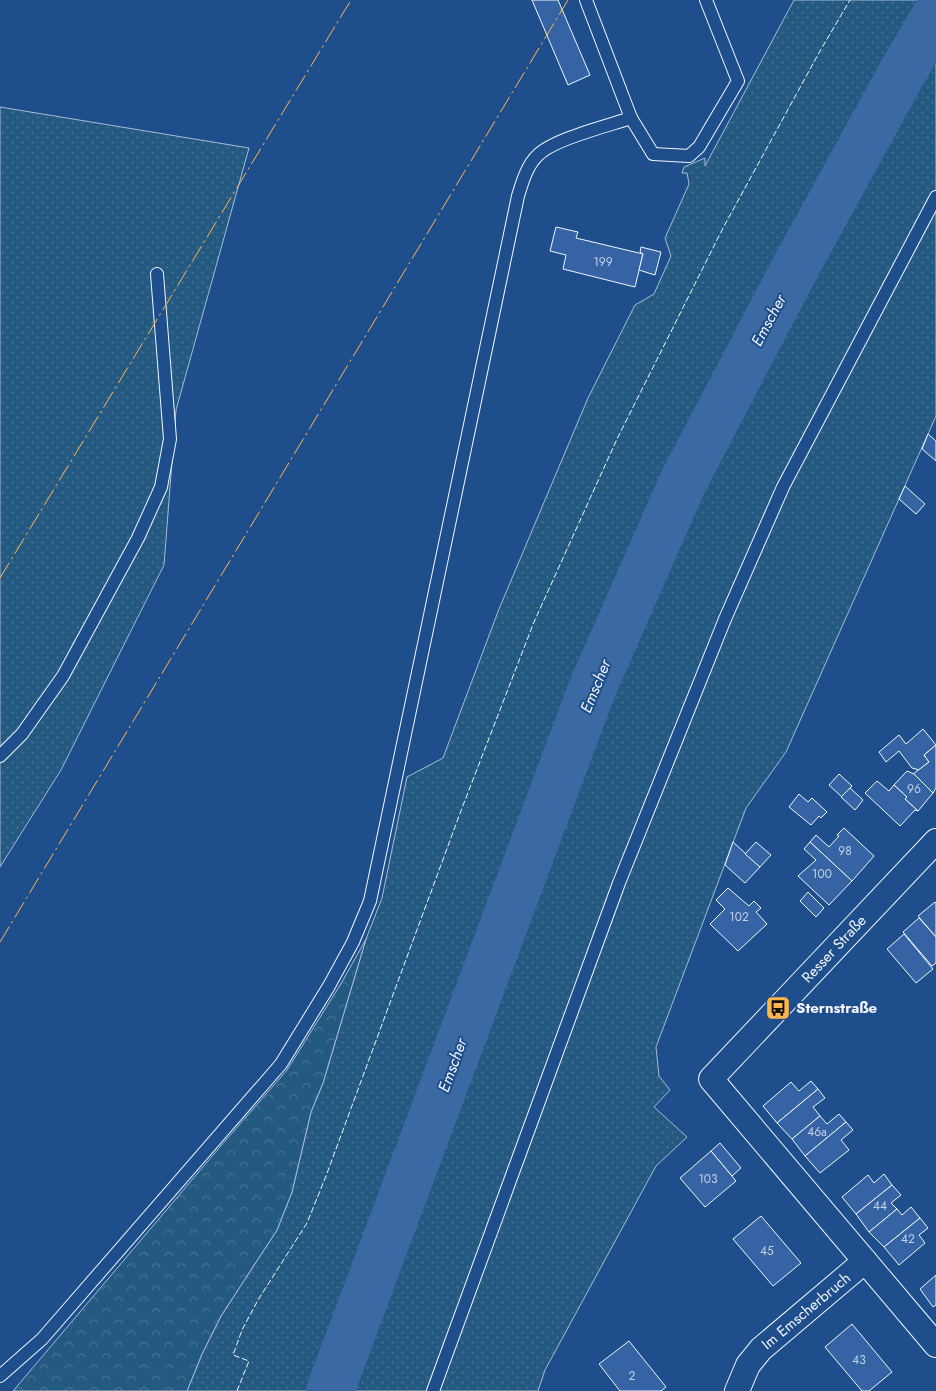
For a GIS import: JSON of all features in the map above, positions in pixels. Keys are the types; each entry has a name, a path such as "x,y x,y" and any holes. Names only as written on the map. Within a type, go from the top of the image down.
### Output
{"street":[{"name":"Resser Straße","path":"865,1261 711,1079 936,841"},
{"path":"865,1261 936,1345"},
{"name":"Im Emscherbruch","path":"737,1391 748,1365 761,1349 865,1261"}],"lane":[{"path":"586,0 630,118 653,154 689,156 699,147 738,81 706,0"},
{"path":"0,1376 42,1339 281,1064 354,942 370,901 518,196 529,167 537,156 552,145 630,118"},
{"path":"433,1391 619,883 724,619 783,487 936,197"},
{"path":"0,756 22,734 63,676 138,538 161,488 170,438 157,274"}],"green space":[{"path":"794,0 936,0 936,416 786,752 746,808 656,1047 659,1076 670,1090 654,1107 687,1137 656,1166 545,1370 538,1391 187,1391 202,1354 221,1316 277,1230 292,1192 311,1112 323,1083 366,939 382,898 407,777 443,758 499,609 588,398 635,305 654,294 671,256 665,238 689,184 687,173 682,173 684,167 705,158 705,166"},
{"path":"0,107 249,148 176,410 164,565 61,770 0,867"},
{"path":"366,939 323,1083 311,1112 292,1192 277,1230 221,1316 202,1354 187,1391 13,1391 287,1070 342,982"}],"building":[{"path":"532,0 558,0 590,75 568,85"},
{"path":"556,227 578,232 576,238 643,254 635,287 563,269 566,255 550,251"},
{"path":"641,247 661,252 655,275 639,270 643,254 640,252"},
{"path":"928,434 936,441 936,461 922,449"},
{"path":"905,486 925,504 916,514 899,499"},
{"path":"923,729 936,745 924,755 929,762 919,770 912,768 899,751 886,762 879,752 899,735 906,744"},
{"path":"936,745 936,788 933,793 913,774 929,762 924,755"},
{"path":"907,771 914,774 933,793 918,811 894,785"},
{"path":"839,774 852,786 842,797 829,785"},
{"path":"877,781 889,791 894,785 918,811 915,810 900,826 865,793"},
{"path":"850,788 863,800 855,810 841,797"},
{"path":"799,794 808,802 812,798 827,812 821,818 819,816 811,825 789,807"},
{"path":"844,828 874,856 852,881 810,842 816,835 829,847"},
{"path":"733,842 760,867 745,883 725,865"},
{"path":"756,842 771,855 760,867 745,854"},
{"path":"810,842 852,881 829,905 798,876 816,860 804,849"},
{"path":"728,888 749,906 754,901 761,908 756,912 767,924 738,951 710,924 725,909 716,900"},
{"path":"808,892 824,908 816,917 800,901"},
{"path":"936,903 936,937 918,916"},
{"path":"919,918 936,937 936,963 932,966 903,932"},
{"path":"904,934 933,969 916,983 887,949"},
{"path":"811,1081 818,1089 777,1123 763,1106 791,1082 799,1091"},
{"path":"818,1089 825,1098 813,1107 820,1116 792,1139 777,1123"},
{"path":"839,1114 846,1122 805,1156 792,1139 820,1116 827,1124"},
{"path":"846,1122 853,1130 841,1140 849,1150 820,1173 805,1156"},
{"path":"720,1143 741,1168 732,1176 711,1151"},
{"path":"711,1151 736,1181 705,1207 680,1178"},
{"path":"884,1174 892,1185 856,1214 842,1197 868,1175 874,1183"},
{"path":"892,1185 901,1195 891,1203 897,1209 869,1232 856,1214"},
{"path":"911,1207 920,1218 884,1247 869,1232 897,1209 902,1215"},
{"path":"761,1216 801,1263 773,1286 733,1239"},
{"path":"920,1218 928,1228 919,1235 925,1243 899,1265 884,1247"},
{"path":"936,1275 936,1305 933,1307 920,1289"},
{"path":"852,1324 892,1372 869,1391 862,1391 825,1347"},
{"path":"629,1341 666,1387 661,1391 620,1391 599,1364"}],"waterway":[{"name":"Emscher","path":"330,1391 592,689 683,482 795,268 936,15"}],"fence":[{"path":"237,1391 249,1361 233,1355 242,1330 258,1300 307,1223 462,808 534,622 617,439 723,228 850,0"}],"power":[{"path":"0,578 351,0"},
{"path":"0,942 568,0"}],"place":[{"name":"Sternstraße","path":"778,1008"}]}
